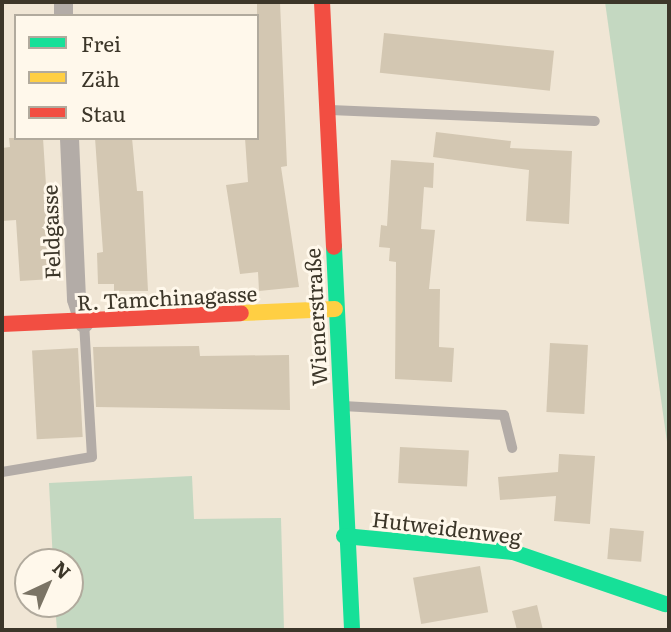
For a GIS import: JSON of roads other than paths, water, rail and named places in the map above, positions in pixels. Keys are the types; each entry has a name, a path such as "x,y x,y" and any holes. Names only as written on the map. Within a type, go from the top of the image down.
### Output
{"street":[{"name":"Wienerstraße","path":"323,2 344,536 352,630"},
{"name":"Feldgasse","path":"69,140 76,299 84,323"},
{"name":"R. Tamchinagasse","path":"2,324 84,323 335,309"},
{"name":"Hutweidenweg","path":"344,536 513,552 664,604"}],"lane":[{"path":"327,110 595,121"},
{"path":"2,472 92,457 84,323"},
{"path":"340,406 504,415 512,448"}]}
